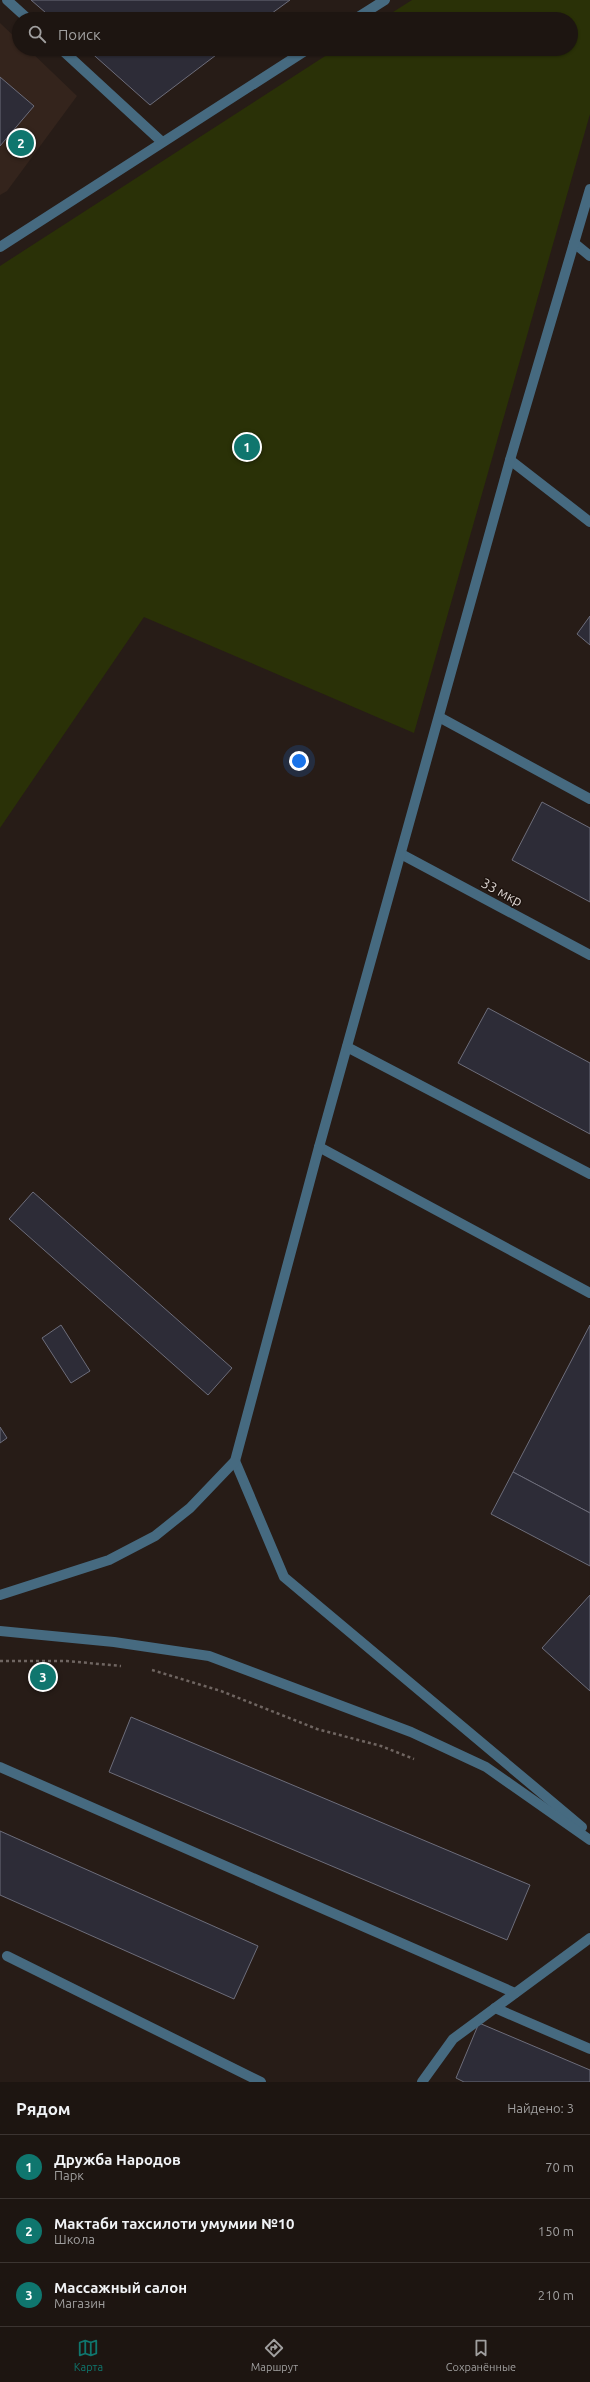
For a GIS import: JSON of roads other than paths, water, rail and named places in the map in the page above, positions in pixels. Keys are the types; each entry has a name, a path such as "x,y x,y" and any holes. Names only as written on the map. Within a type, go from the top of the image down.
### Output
{"street":[{"path":"7,0 20,12"},
{"path":"366,12 385,0"},
{"path":"69,56 162,142"},
{"path":"0,247 297,56"},
{"path":"0,1595 109,1560 155,1536 190,1508 235,1461 319,1146 510,460 590,189"},
{"path":"574,243 590,256"},
{"path":"510,460 590,522"},
{"path":"439,717 590,800"},
{"name":"33 мкр","path":"401,854 590,955"},
{"path":"347,1048 590,1174"},
{"path":"319,1146 590,1293"},
{"path":"235,1461 284,1576 590,1834"},
{"path":"0,1631 114,1642 209,1656 411,1732 486,1767 590,1840"},
{"path":"0,1768 515,1993"},
{"path":"422,2082 453,2039 590,1938"},
{"path":"7,1956 261,2082"},
{"path":"495,2008 590,2049"}],"place":[{"name":"Мактаби тахсилоти умумии №10","path":"21,143"},
{"name":"Дружба Народов","path":"247,447"},
{"name":"Массажный салон","path":"43,1677"}]}
